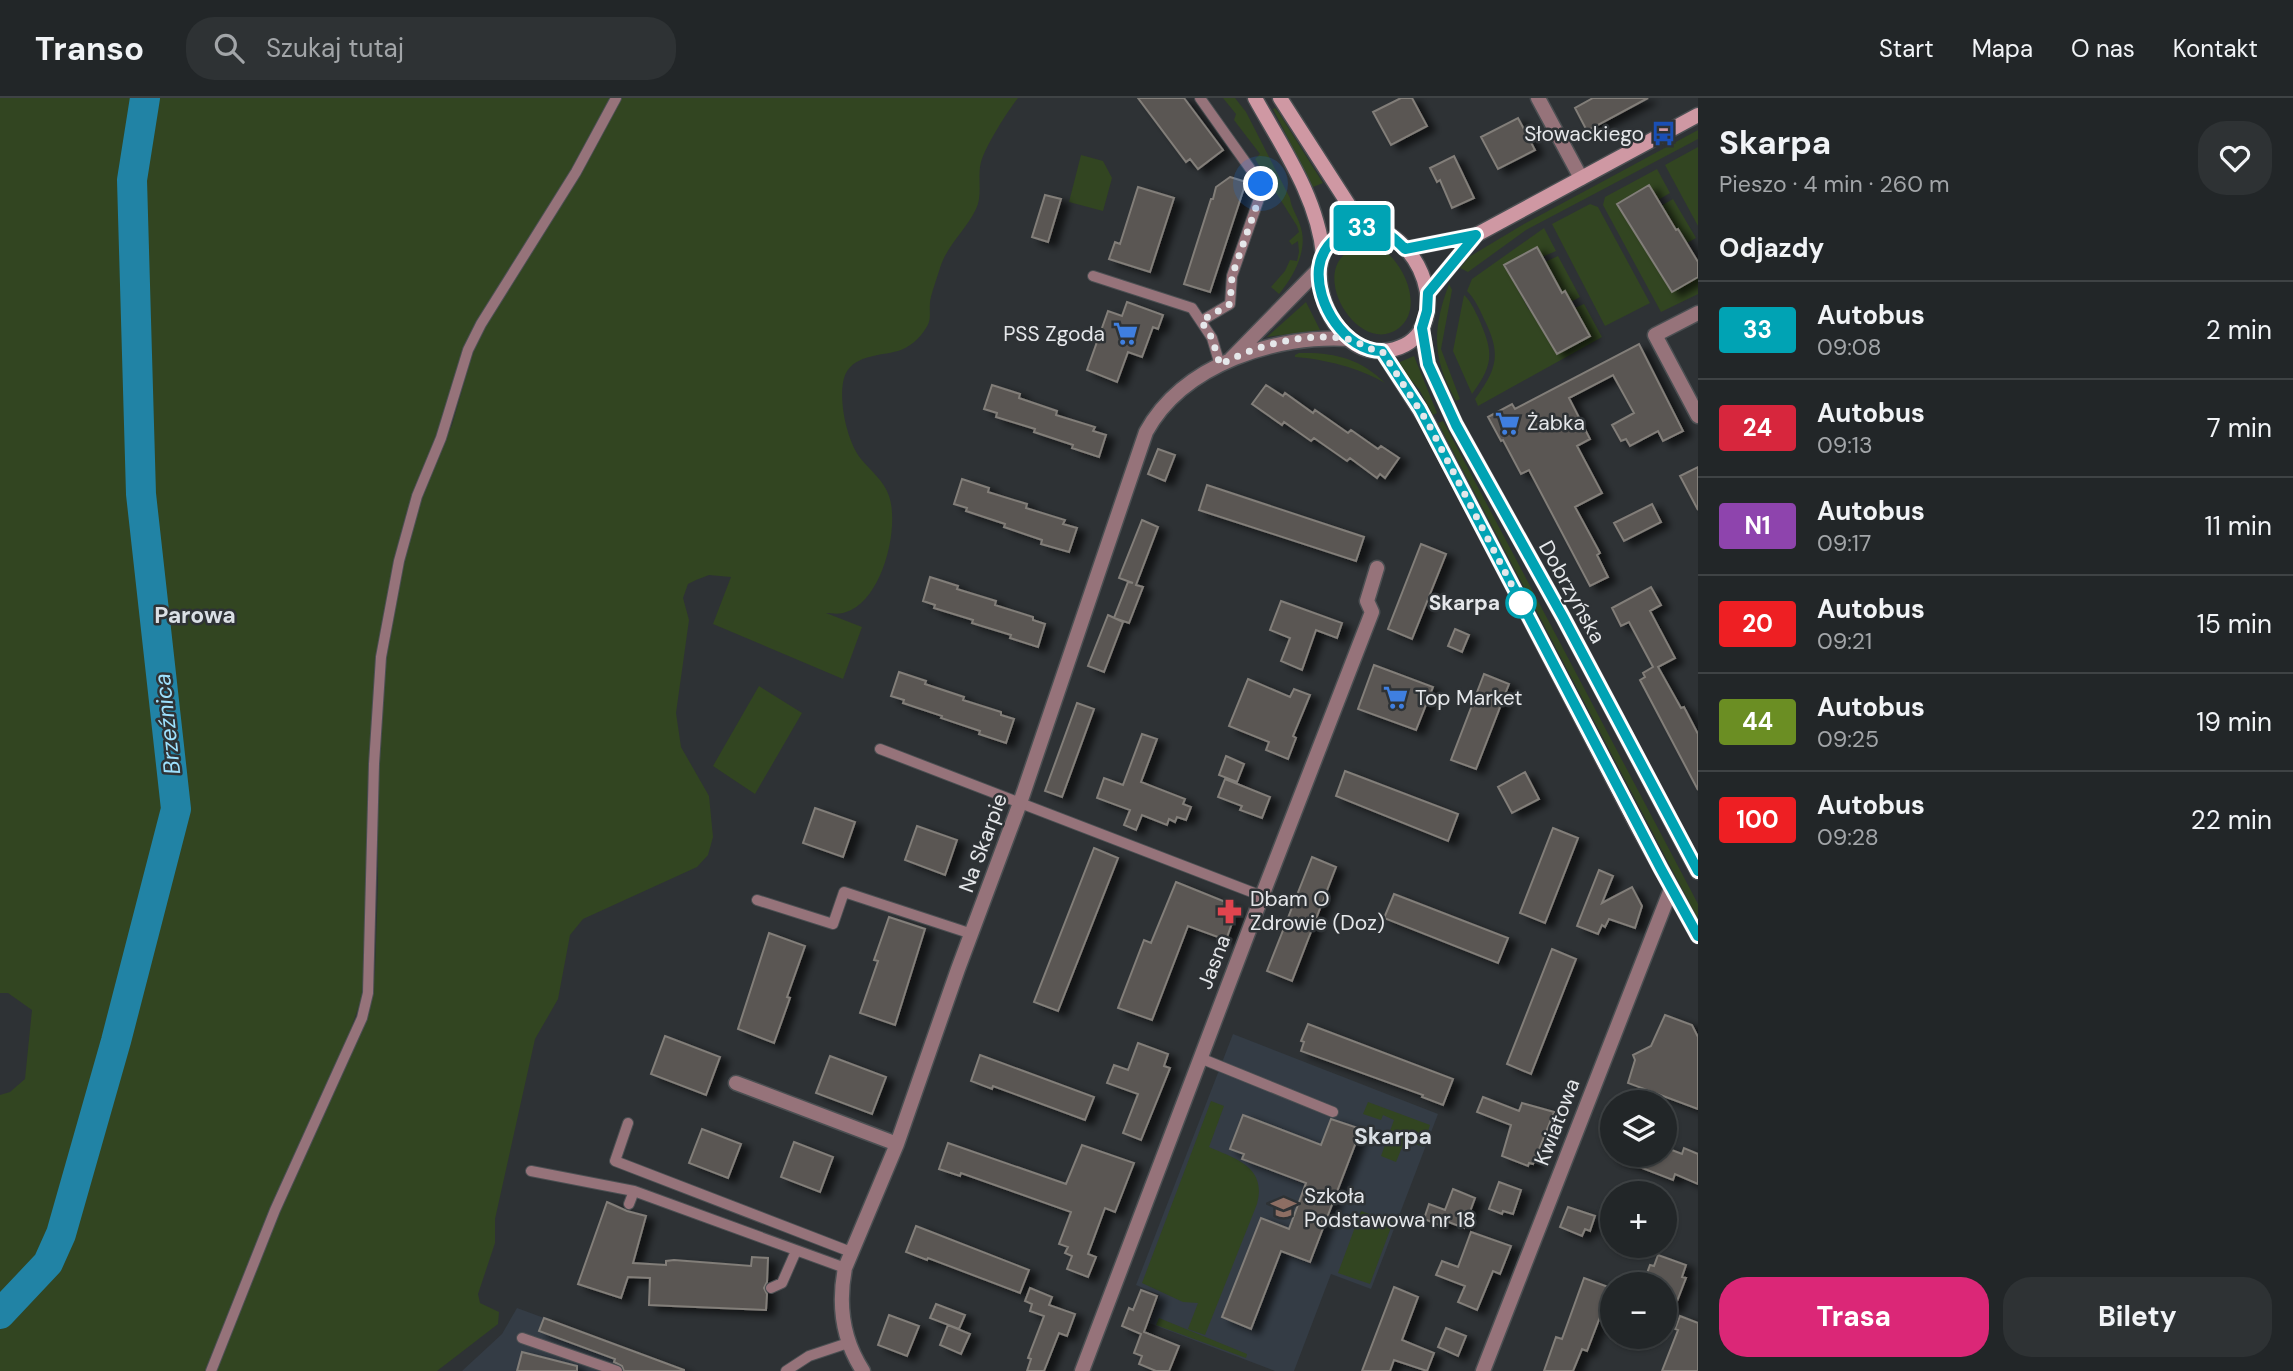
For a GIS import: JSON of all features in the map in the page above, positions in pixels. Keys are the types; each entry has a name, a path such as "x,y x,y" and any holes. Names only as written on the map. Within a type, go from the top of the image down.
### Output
{"main road":[{"path":"1255,98 1311,204 1321,233 1319,282 1325,304 1339,327 1350,339 1369,350 1382,351 1409,341 1422,328 1428,293 1420,269 1405,249 1388,234 1370,228 1344,232 1332,241 1321,262"},
{"path":"1280,98 1346,201 1370,228"},
{"path":"1405,249 1476,235 1698,115"},
{"path":"1428,293 1476,235"},
{"name":"Dobrzyńska","path":"1422,328 1428,364 1456,425 1563,617 1698,872"},
{"path":"1382,351 1428,423 1698,936"}],"street":[{"path":"1538,98 1581,178"},
{"path":"1225,363 1321,262"},
{"path":"1698,313 1655,335 1698,416"},
{"path":"1225,363 1272,345 1302,339 1350,339"},
{"name":"Na Skarpie","path":"863,1371 848,1343 842,1310 841,1288 845,1268 897,1143 1020,803 1146,432 1174,396 1225,363"},
{"name":"Jasna","path":"1082,1371 1372,612 1367,601 1377,568"},
{"name":"Kwiatowa","path":"1483,1371 1671,889"},
{"path":"736,1083 897,1143"}],"lane":[{"path":"211,1371 275,1210 362,1018 368,993 374,764 381,657 399,561 417,496 442,438 468,350 481,324 576,172 616,98"},
{"path":"1200,98 1261,184 1261,193 1232,276 1230,304 1201,321"},
{"path":"1093,276 1192,308 1225,363"},
{"path":"880,749 1262,896"},
{"path":"757,900 833,924 844,892 972,934"},
{"path":"1200,1058 1333,1112"},
{"path":"628,1123 615,1161 851,1252"},
{"path":"531,1171 634,1191 845,1268"},
{"path":"629,1205 634,1191"},
{"path":"771,1288 782,1283 796,1251"},
{"path":"522,1338 617,1371"},
{"path":"786,1371 809,1356 848,1343"}],"shaded area":[{"name":"Szkoła Podstawowa nr 18","path":"1233,1034 1438,1114 1371,1289 1331,1274 1294,1371 1275,1371 1149,1323 1160,1295 1136,1285"},
{"path":"517,1308 688,1371 462,1371 502,1334"}],"green space":[{"path":"0,98 611,98 571,170 478,323 407,511 395,555 376,655 367,796 369,856 365,972 361,1000 348,1037 261,1234 205,1371 0,1371 0,1095 10,1092 25,1079 32,1010 8,993 0,993"},
{"path":"621,98 1018,98 997,129 981,162 978,204 943,260 931,296 928,325 914,342 902,350 859,361 848,370 844,378 842,398 848,432 856,452 887,491 892,510 892,526 885,562 869,594 859,605 846,612 826,613 862,627 843,679 713,624 731,577 709,575 688,584 683,598 689,620 676,713 681,747 709,796 713,837 708,855 697,867 583,919 570,935 558,999 535,1039 495,1219 495,1243 478,1294 480,1303 499,1312 498,1324 437,1371 215,1371 279,1213 371,1000 375,971 378,885 378,759 385,662 411,528 432,469 452,425 474,348 482,331 574,183"},
{"path":"1223,98 1235,98 1246,112 1290,198 1300,225 1303,243 1301,253 1290,279 1279,294 1271,287 1285,271 1290,260 1297,261 1298,241 1292,245 1289,241 1299,232 1255,159 1260,154 1234,120 1236,114"},
{"path":"1275,108 1323,183 1313,187 1273,109"},
{"path":"1698,130 1698,139 1526,230 1468,272 1460,268 1469,257 1524,224"},
{"path":"1698,147 1698,226 1665,165"},
{"path":"1081,155 1103,161 1112,178 1103,211 1069,202"},
{"path":"1657,169 1670,193 1658,200 1649,185 1617,204 1672,292 1698,277 1698,294 1661,312 1603,205 1605,197"},
{"path":"1673,199 1696,238 1687,243 1661,206"},
{"path":"1590,204 1598,207 1650,303 1605,326 1552,224"},
{"path":"1544,228 1556,251 1542,257 1536,247 1504,265 1529,310 1590,336 1575,308 1584,304 1602,337 1478,406 1475,399 1492,369 1495,351 1475,300 1467,291 1472,279"},
{"path":"1366,245 1381,249 1393,259 1405,278 1411,300 1406,320 1399,328 1382,334 1366,330 1351,319 1340,303 1335,285 1336,267 1346,253"},
{"path":"1558,256 1580,297 1571,302 1565,291 1562,293 1545,262"},
{"path":"1449,284 1452,290 1441,349 1460,399 1456,401 1442,371 1437,344 1443,300"},
{"path":"1464,295 1478,317 1489,348 1485,374 1472,394 1453,351"},
{"path":"1306,302 1320,330 1267,337"},
{"path":"1299,353 1345,358 1376,374 1385,383 1342,365 1295,357"},
{"path":"1414,356 1437,413 1433,415 1419,389 1398,366 1400,362"},
{"path":"1443,421 1698,904 1698,919 1438,423"},
{"path":"759,686 802,713 755,794 713,766"},
{"path":"1211,1101 1224,1106 1209,1147 1247,1166 1258,1181 1259,1191 1257,1204 1205,1335 1188,1329 1198,1303 1183,1302 1142,1283"},
{"path":"1368,1102 1430,1125 1423,1147 1405,1140 1396,1162 1381,1156 1394,1120 1383,1115 1381,1120 1363,1114"},
{"path":"1361,1211 1393,1222 1370,1284 1338,1273"},
{"path":"1159,1318 1247,1354 1246,1358 1156,1325"}],"building":[{"path":"1138,98 1184,98 1223,150 1198,169 1190,159 1186,162"},
{"path":"1401,98 1412,98 1427,126 1391,145 1373,112"},
{"path":"1593,98 1648,98 1587,131 1575,108"},
{"path":"1518,118 1535,150 1498,169 1481,137"},
{"path":"1454,156 1474,198 1452,208 1440,180 1437,182 1430,168"},
{"path":"1230,177 1246,182 1210,292 1184,284 1216,187"},
{"path":"1649,185 1698,262 1698,277 1672,292 1617,204"},
{"path":"1138,187 1174,198 1150,272 1109,259 1115,242 1120,244"},
{"path":"1045,195 1061,199 1048,242 1032,237"},
{"path":"1537,247 1590,336 1557,354 1504,265"},
{"path":"1127,302 1163,315 1158,329 1153,327 1142,357 1128,352 1117,382 1087,370 1108,311 1122,316"},
{"path":"1639,344 1683,431 1663,441 1658,431 1630,446 1626,439 1621,441 1612,425 1634,413 1613,375 1569,398 1590,439 1577,446 1602,493 1575,507 1600,553 1597,555 1608,577 1590,586 1529,470 1521,474 1488,417 1512,404 1515,409"},
{"path":"992,385 1057,411 1056,415 1095,427 1093,431 1106,435 1099,457 1034,432 1035,429 996,417 997,413 984,409"},
{"path":"1266,385 1283,396 1285,393 1313,413 1315,410 1348,433 1351,430 1378,449 1381,446 1399,458 1385,478 1380,474 1377,478 1350,458 1347,461 1314,438 1311,441 1252,404"},
{"path":"1158,449 1175,455 1165,481 1148,474"},
{"path":"1698,467 1698,510 1680,476"},
{"path":"962,479 989,488 988,492 1027,504 1026,508 1065,520 1063,524 1077,528 1069,552 1041,544 1042,540 1004,527 1005,524 966,511 967,508 954,504"},
{"path":"1207,485 1364,537 1356,561 1199,510"},
{"path":"1652,504 1661,522 1624,541 1614,523"},
{"path":"1142,520 1158,527 1136,585 1143,587 1129,623 1114,618 1128,582 1133,583 1119,578"},
{"path":"1421,544 1446,554 1412,639 1388,629"},
{"path":"930,577 996,601 995,605 1033,617 1033,620 1045,624 1038,647 972,623 973,620 934,608 935,605 923,601"},
{"path":"1651,587 1661,605 1650,611 1675,658 1658,667 1698,734 1698,790 1640,680 1645,677 1643,673 1653,667 1629,622 1621,626 1612,608"},
{"path":"1281,601 1342,623 1337,638 1316,630 1302,670 1281,661 1290,638 1270,630"},
{"path":"1108,615 1123,622 1104,672 1088,666"},
{"path":"1455,629 1469,635 1462,652 1448,646"},
{"name":"Top Market","path":"1374,665 1433,687 1416,730 1358,709"},
{"path":"899,672 1014,719 1006,743 891,696"},
{"path":"1484,674 1509,684 1476,769 1451,760"},
{"path":"1248,679 1290,697 1294,689 1310,695 1293,736 1296,738 1288,759 1266,750 1269,742 1229,726"},
{"path":"1077,703 1094,709 1062,797 1045,791"},
{"path":"1142,734 1157,739 1141,782 1185,799 1183,804 1191,807 1186,820 1177,817 1175,822 1169,819 1167,825 1142,815 1136,830 1124,825 1130,810 1097,798 1104,778 1123,785"},
{"path":"1226,756 1244,764 1237,782 1219,775"},
{"path":"1345,771 1458,814 1448,841 1336,796"},
{"path":"1525,772 1539,799 1512,813 1498,787"},
{"path":"1225,779 1270,797 1262,818 1240,810 1242,806 1218,797"},
{"path":"815,808 855,822 843,857 803,843"},
{"path":"917,826 957,840 945,875 905,860"},
{"path":"1553,828 1578,838 1545,923 1520,913"},
{"path":"1094,848 1118,858 1058,1011 1034,1002"},
{"path":"1312,857 1336,867 1292,981 1267,971"},
{"path":"1599,870 1613,876 1602,903 1632,887 1642,906 1635,928 1609,919 1598,934 1577,926"},
{"path":"1176,882 1233,905 1236,912 1226,940 1188,926 1152,1020 1118,1008 1144,940 1151,943"},
{"path":"1394,894 1508,938 1498,963 1384,918"},
{"path":"889,917 925,929 895,1025 860,1013 878,961 874,960"},
{"path":"769,933 805,946 774,1043 738,1029"},
{"path":"1552,949 1576,959 1531,1074 1507,1064"},
{"path":"1665,1015 1692,1025 1698,1037 1698,1109 1677,1101 1677,1090 1647,1090 1628,1083 1635,1060 1633,1055 1651,1046"},
{"path":"1308,1024 1453,1079 1443,1105 1422,1097 1423,1095 1301,1051 1304,1042 1301,1041"},
{"path":"665,1036 720,1057 706,1095 651,1074"},
{"path":"1138,1043 1168,1054 1164,1066 1170,1068 1141,1140 1123,1133 1138,1094 1107,1083 1114,1065 1128,1070"},
{"path":"980,1055 1094,1097 1085,1120 993,1086 992,1089 971,1081"},
{"path":"830,1056 886,1077 872,1114 816,1093"},
{"path":"1483,1097 1519,1111 1522,1103 1554,1112 1533,1164 1529,1163 1528,1166 1502,1156 1511,1125 1477,1112"},
{"path":"1243,1115 1321,1145 1331,1119 1361,1129 1310,1262 1281,1251 1251,1329 1222,1317 1261,1218 1289,1229 1306,1183 1242,1159 1244,1154 1230,1149"},
{"path":"702,1129 741,1144 728,1178 689,1163"},
{"path":"794,1142 833,1157 820,1192 781,1177"},
{"path":"948,1143 1066,1184 1082,1145 1134,1163 1115,1212 1105,1208 1088,1254 1096,1257 1088,1277 1067,1269 1072,1256 1065,1253 1068,1247 1059,1244 1071,1212 961,1173 960,1176 939,1169"},
{"path":"1684,1148 1698,1154 1698,1184 1675,1174 1673,1180 1639,1167 1677,1167 1677,1152 1682,1154"},
{"path":"1499,1182 1521,1190 1513,1214 1503,1211 1502,1214 1489,1209"},
{"path":"1453,1189 1475,1198 1464,1228 1446,1221 1444,1227 1424,1219 1429,1204 1445,1210"},
{"path":"607,1202 646,1216 633,1263 666,1265 666,1261 674,1260 751,1266 752,1257 768,1258 767,1282 764,1288 767,1294 766,1310 649,1305 650,1278 628,1277 621,1298 578,1284"},
{"path":"1568,1207 1595,1216 1590,1231 1585,1229 1582,1236 1560,1227"},
{"path":"916,1226 1029,1270 1020,1293 906,1252"},
{"path":"1471,1232 1511,1246 1500,1274 1493,1271 1477,1310 1458,1302 1465,1286 1436,1275 1442,1261 1458,1267"},
{"path":"1657,1258 1666,1258 1686,1265 1682,1277 1686,1278 1677,1301 1677,1272 1647,1272 1650,1265 1654,1266"},
{"path":"1584,1278 1600,1284 1600,1317 1587,1351 1582,1349 1573,1371 1544,1371 1556,1337 1562,1339"},
{"path":"1394,1287 1418,1297 1402,1340 1434,1353 1427,1371 1394,1360 1390,1371 1362,1371"},
{"path":"1030,1288 1052,1297 1049,1305 1075,1314 1067,1336 1059,1333 1044,1371 1027,1371 1031,1359 1028,1358 1044,1316 1030,1311 1032,1304 1025,1301"},
{"path":"1141,1290 1157,1296 1144,1332 1179,1346 1169,1371 1156,1371 1139,1364 1142,1356 1134,1353 1141,1334 1122,1326 1129,1308 1133,1310"},
{"path":"936,1304 965,1315 959,1329 930,1318"},
{"path":"889,1315 919,1326 907,1356 878,1345"},
{"path":"1680,1316 1698,1323 1698,1371 1662,1371 1671,1349 1677,1349 1677,1324"},
{"path":"544,1318 684,1371 624,1371 622,1366 614,1362 615,1359 539,1331"},
{"path":"948,1325 970,1334 961,1354 940,1345"},
{"path":"1446,1328 1466,1336 1458,1356 1438,1347"},
{"path":"522,1352 577,1366 577,1371 517,1371"}],"waterway":[{"name":"Brzeźnica","path":"0,1314 48,1263 61,1234 116,1041 176,809 141,494 132,180 145,98"}],"bus line":[{"name":"33","path":"1698,871 1563,617 1456,425 1428,364 1422,328 1428,293 1476,235 1419,244 1405,249 1388,234 1375,228 1347,230 1332,241 1320,264 1319,282 1329,312 1350,339 1369,350 1382,351 1420,409 1698,936"}],"place":[{"name":"Słowackiego","path":"1664,134"},
{"name":"PSS Zgoda","path":"1125,334"},
{"name":"Żabka","path":"1507,423"},
{"name":"Skarpa","path":"1521,603"},
{"name":"Top Market","path":"1395,698"},
{"name":"Dbam O Zdrowie (Doz)","path":"1230,911"},
{"name":"Szkoła Podstawowa nr 18","path":"1284,1208"}],"district":[{"name":"Parowa","path":"195,615"},
{"name":"Skarpa","path":"1393,1136"}],"route":[{"path":"1261,184 1261,193 1232,276 1230,304 1201,321 1212,338 1220,365 1272,345 1302,339 1350,339 1369,350 1382,351 1428,423 1521,603"}]}
